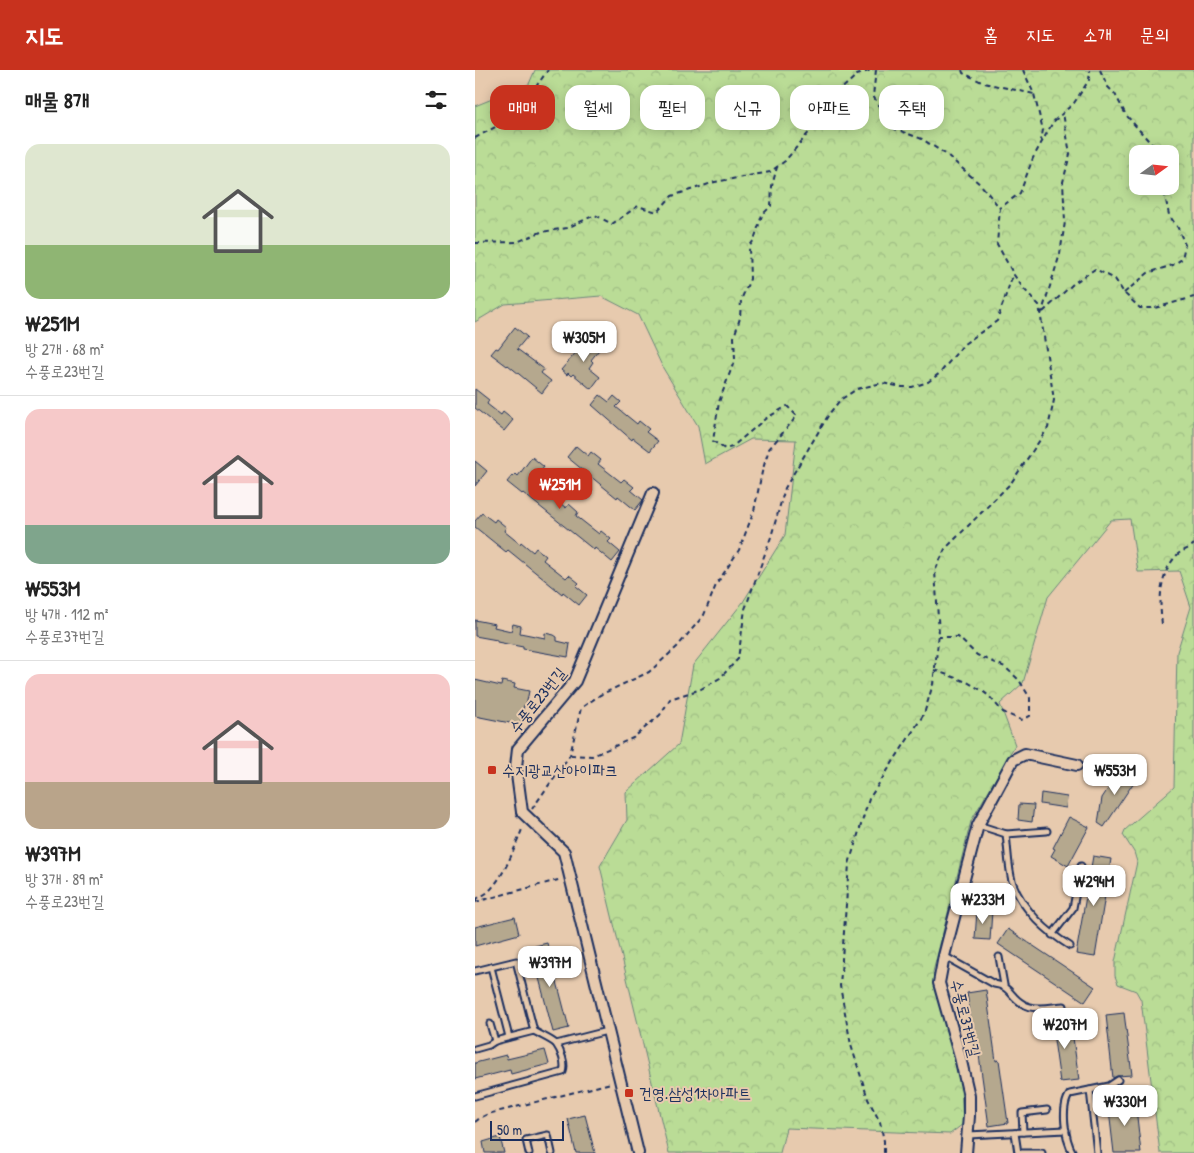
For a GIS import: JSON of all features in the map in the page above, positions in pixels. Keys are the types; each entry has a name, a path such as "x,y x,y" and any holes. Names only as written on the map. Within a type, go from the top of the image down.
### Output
{"street":[{"name":"수풍로23번길","path":"638,1153 621,1080 607,1031 572,877 564,852 522,812 517,767 518,749 575,681 653,493"},
{"name":"수풍로37번길","path":"966,1153 969,1116 967,1088 939,982 978,825 1013,760 1025,754 1077,765"}],"lane":[{"path":"978,825 1006,834 1047,831"},
{"path":"1006,834 1013,884 1034,916 1052,935 1070,946"},
{"path":"1052,935 1073,908 1081,866"},
{"path":"944,956 994,984 1004,985"},
{"path":"999,957 1004,985 1025,1006 1043,1008 1063,1006"},
{"path":"475,971 516,961 534,1031"},
{"path":"491,967 509,1037"},
{"path":"490,1024 495,1041"},
{"path":"475,1049 495,1041 534,1031 556,1044 565,1068 563,1072 475,1096"},
{"path":"556,1044 607,1031"},
{"path":"1073,1153 1067,1141 1066,1098 1070,1094 1109,1086 1118,1080"},
{"path":"1090,1090 1097,1153"},
{"path":"1023,1132 1022,1113 1047,1110"},
{"path":"968,1135 1066,1130"},
{"path":"1015,1133 1019,1153 1042,1153"},
{"path":"529,1153 526,1140 548,1135 552,1153"}],"path":[{"path":"475,138 513,117 548,70"},
{"path":"475,243 517,242 541,232 567,228 595,215 612,224 638,206 657,212 672,196 715,182 770,172 785,161 811,130 828,101 857,75 871,70"},
{"path":"876,70 873,96 895,129 922,139 947,155 981,185 1000,208 997,244 1014,275 1039,305 1042,314 1054,400 1048,428 1011,483 945,549 935,571 939,637 933,684 924,714 869,799 849,864 840,986 851,1045 868,1099 880,1122 884,1141 884,1153"},
{"path":"962,70 963,73 984,83 1034,94"},
{"path":"1023,70 1034,94 1043,130 1041,144"},
{"path":"1000,208 1020,193 1033,158 1053,122 1074,103 1089,80 1090,70"},
{"path":"1100,70 1108,87 1115,94 1127,115 1152,145"},
{"path":"1042,314 1060,254 1065,222 1063,182 1070,154 1063,113"},
{"path":"475,901 488,892 497,880 512,854 527,817 570,755 581,708 600,696 649,672 677,647 704,615 716,585 739,550 754,511 769,449 797,416 787,406 765,419 732,447 725,449 713,442 719,402 735,359 734,337 741,300 750,279 749,247 754,240 762,215 771,206 772,186 777,167"},
{"path":"1124,292 1148,273 1173,265 1182,259 1185,245 1179,228 1169,215 1165,195"},
{"path":"1042,314 1074,283 1095,268 1115,279 1124,292 1140,308 1155,308 1194,297"},
{"path":"570,755 592,756 633,738 660,715 670,699 701,689 720,678 738,659 745,609 771,537 785,488 829,414 841,400 857,389 882,383 912,387 928,382 941,373 964,344 997,321 1014,275"},
{"path":"1162,624 1159,600 1165,570 1179,553 1194,544"},
{"path":"934,670 967,682 981,690 1003,712 1021,720 1030,716 1031,698 1019,680 1005,667 977,655 958,637 939,637"},
{"path":"475,901 572,877"},
{"path":"475,1122 489,1114 621,1080"}],"green space":[{"path":"535,70 1194,70 1194,1153 1160,1153 1141,1000 1136,991 1118,984 1115,976 1115,962 1137,862 1134,852 1123,835 1125,830 1174,787 1177,652 1191,607 1179,571 1138,572 1130,519 1111,520 1048,597 1023,683 1000,704 1015,745 971,821 933,972 961,1087 963,1124 950,1134 786,1128 780,1153 669,1153 600,866 627,820 626,792 679,744 693,665 743,602 785,535 796,440 751,439 705,464 698,426 663,368 638,315 601,296 505,304 475,322 475,106 490,100 490,130 555,130 555,85 527,85 529,84"}],"building":[{"path":"515,327 527,337 517,349 544,369 541,373 551,381 542,393 508,365 491,354 496,348 498,349"},
{"path":"590,336 602,346 591,360 593,362 589,368 600,377 591,389 573,374 571,376 568,373 567,375 561,370"},
{"path":"475,389 489,400 487,404 501,415 503,412 513,420 504,431 475,408"},
{"path":"600,395 609,402 614,396 621,402 616,407 637,424 639,421 649,429 646,432 658,441 650,451 633,438 632,440 592,405"},
{"path":"576,446 588,456 591,452 601,460 598,464 621,482 624,479 634,487 631,490 643,500 635,510 618,496 617,498 567,457"},
{"path":"532,457 544,467 535,479 540,483 538,485 566,508 569,504 578,512 576,516 599,534 601,531 611,539 608,542 620,552 612,562 507,482 512,476 516,474 518,476"},
{"path":"475,461 487,471 475,486"},
{"path":"482,513 494,522 496,519 506,527 504,531 520,544 521,542 533,552 536,548 546,556 543,560 566,578 569,575 579,583 576,586 587,595 579,605 475,527 475,521"},
{"path":"475,620 495,624 494,627 511,631 513,624 521,626 520,633 545,638 545,633 554,635 557,637 557,641 570,644 568,657 523,649 523,647 475,636"},
{"path":"475,680 501,686 502,681 515,684 514,688 529,691 520,725 475,716"},
{"path":"1121,769 1136,779 1104,827 1098,823 1102,798"},
{"path":"1041,793 1067,797 1066,808 1040,804"},
{"path":"1019,804 1034,805 1032,822 1018,820"},
{"path":"1069,817 1089,827 1068,866 1051,856 1055,849 1053,848"},
{"path":"1093,856 1111,859 1095,957 1076,954"},
{"path":"977,910 992,911 990,940 975,939"},
{"path":"515,917 519,934 475,946 475,927"},
{"path":"1008,929 1095,987 1085,1002 998,944"},
{"path":"547,943 569,1028 553,1032 531,947"},
{"path":"986,990 996,1061 999,1060 1008,1123 989,1126 979,1055 976,1056 967,993"},
{"path":"1124,1013 1132,1075 1113,1078 1106,1015"},
{"path":"1070,1017 1079,1080 1060,1082 1051,1019"},
{"path":"545,1050 549,1064 511,1074 510,1070 475,1079 475,1063 506,1055 507,1059"},
{"path":"1135,1099 1141,1153 1114,1153 1108,1102"},
{"path":"585,1115 595,1153 576,1153 568,1119"},
{"path":"500,1137 504,1153 485,1153 483,1142"}],"place":[{"name":"수지광교산아이파크","path":"492,770"},
{"name":"건영.삼성1차아파트","path":"629,1093"}]}
